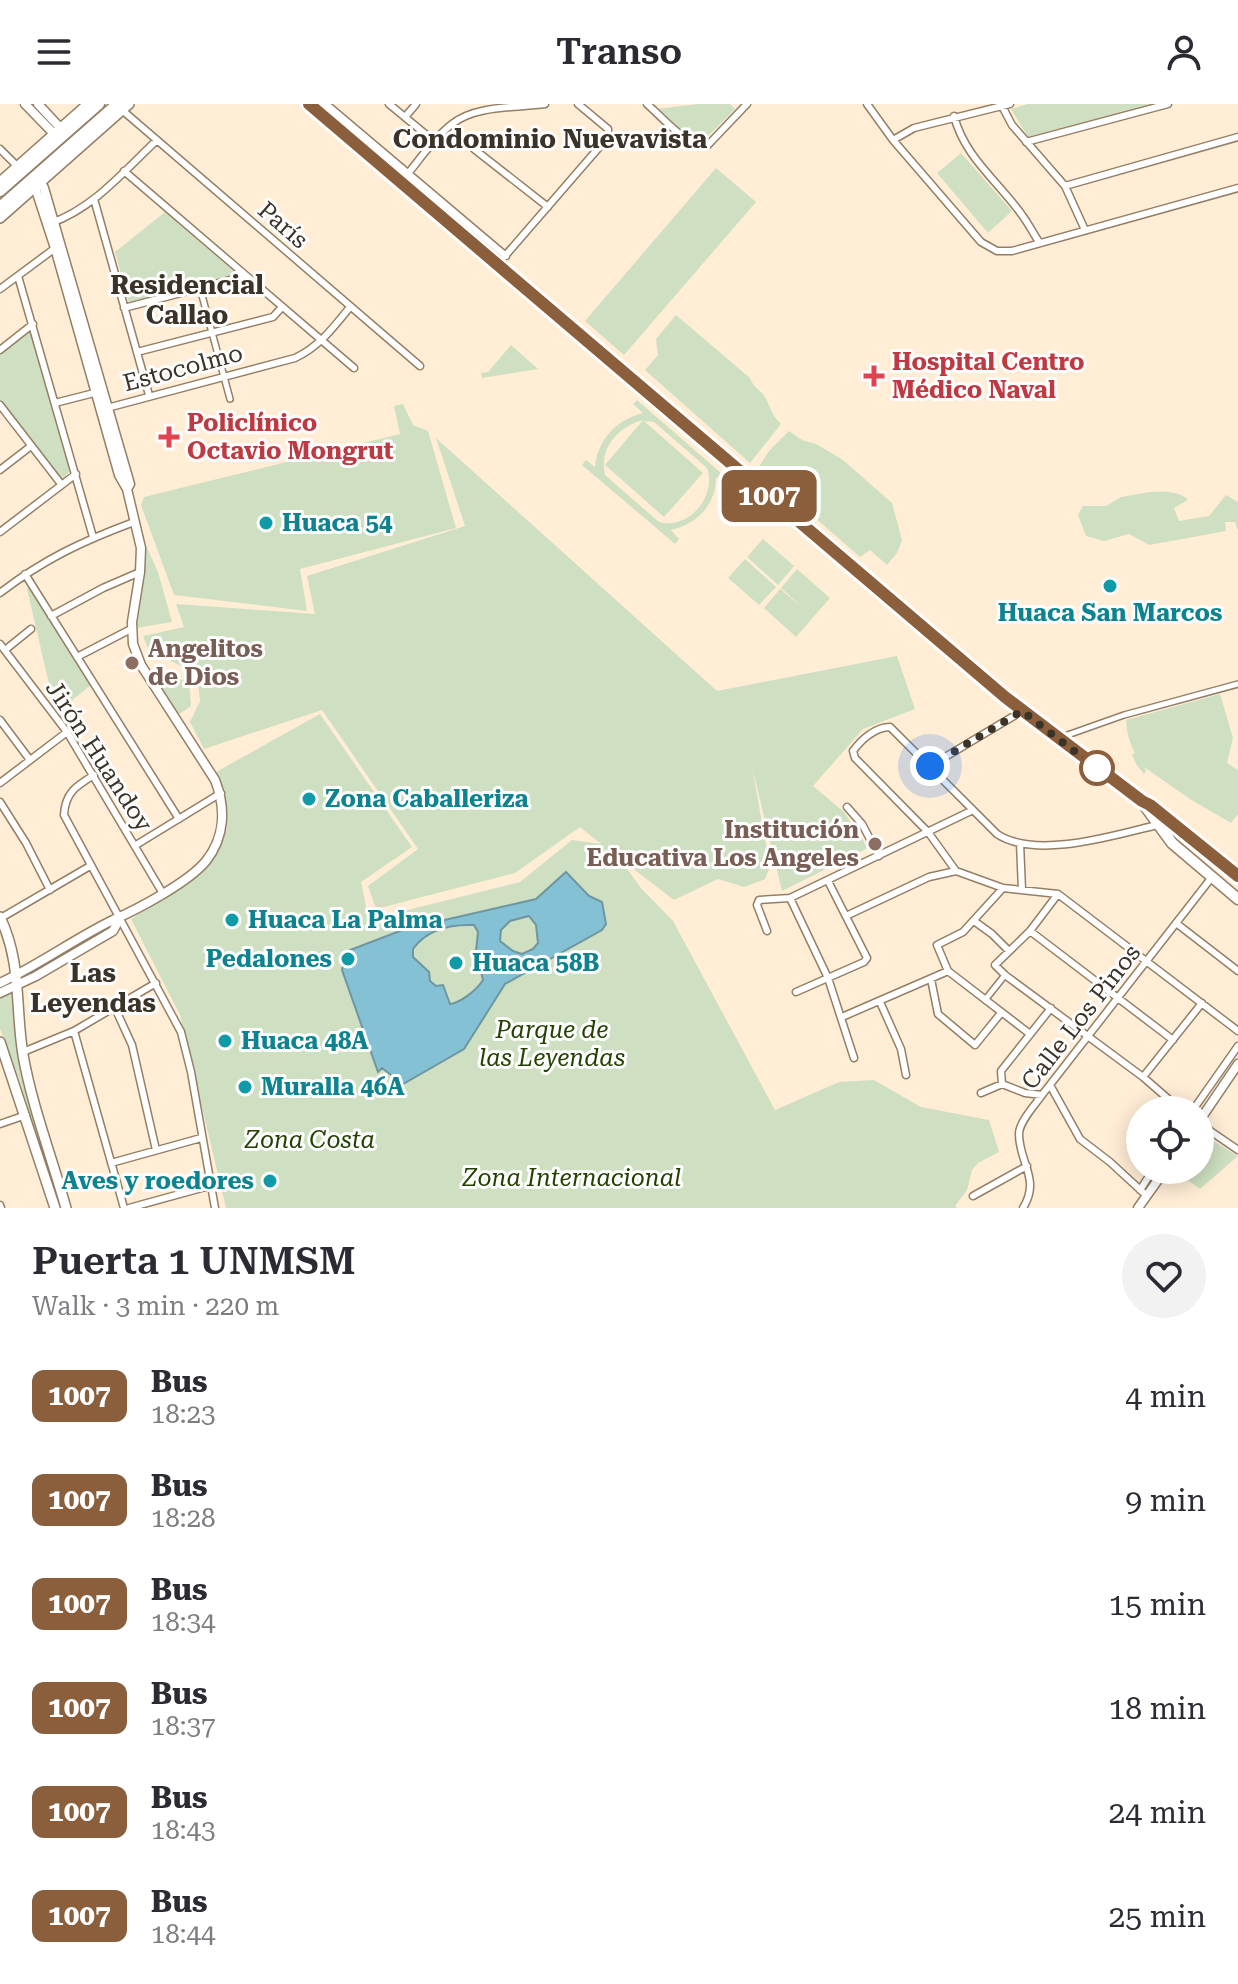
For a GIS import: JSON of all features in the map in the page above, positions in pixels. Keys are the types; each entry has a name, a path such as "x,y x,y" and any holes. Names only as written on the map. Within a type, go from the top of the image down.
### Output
{"main road":[{"path":"60,154 52,153 58,136 88,104"},
{"path":"0,191 34,156 99,104"},
{"path":"309,104 404,178 498,265 1022,711 1150,805 1238,876"},
{"path":"0,218 60,154 97,122 123,106"},
{"path":"0,207 95,134 123,106"},
{"path":"95,134 97,122"},
{"path":"0,182 20,169"},
{"path":"1142,801 1157,825 1180,851 1238,899"},
{"path":"1180,851 1179,840 1189,836"},
{"path":"0,918 13,948 23,1052 66,1208"},
{"path":"0,1042 55,1208"}],"street":[{"path":"25,104 58,136"},
{"path":"38,104 58,136"},
{"path":"326,104 404,178 506,256"},
{"path":"389,104 435,142"},
{"path":"405,117 416,104"},
{"path":"404,178 448,127 461,118 485,110 545,104"},
{"path":"498,265 608,137 608,129 578,104"},
{"path":"647,104 689,141 702,147 707,146 747,104"},
{"path":"867,104 893,140 981,242 997,251 1012,251 1238,188"},
{"path":"893,140 914,128 1010,104"},
{"path":"1026,142 1168,104"},
{"name":"París","path":"123,106 157,140 420,366"},
{"path":"1002,106 1026,142 1065,186 1085,230"},
{"path":"954,116 958,134 967,150 1022,215 1039,242"},
{"path":"1065,186 1238,137"},
{"path":"51,223 71,216 94,199 157,140"},
{"path":"0,149 20,169"},
{"path":"474,149 548,207"},
{"path":"124,171 354,368"},
{"path":"0,993 200,868 212,852 222,825 221,793 207,766 141,665 133,644 131,629 141,548 127,489 130,484 36,181"},
{"path":"94,199 149,395"},
{"path":"0,289 58,246"},
{"path":"18,276 93,537"},
{"path":"124,308 245,276"},
{"path":"200,288 230,399"},
{"path":"137,352 273,317 282,307"},
{"name":"Estocolmo","path":"104,408 295,358 321,341 350,307"},
{"path":"0,350 33,324"},
{"path":"55,403 99,391"},
{"path":"1,409 61,484"},
{"path":"0,470 31,446"},
{"path":"0,532 76,474"},
{"path":"0,593 65,550 134,522"},
{"path":"51,616 94,592 140,572"},
{"path":"25,574 179,819"},
{"path":"2,647 31,629"},
{"path":"77,657 131,629"},
{"name":"Jirón Huandoy","path":"2,647 67,732 162,892"},
{"path":"1058,739 1115,718 1238,684"},
{"path":"930,766 1022,711"},
{"path":"0,720 30,760"},
{"path":"956,871 928,832 855,758 853,751 856,746 875,731 890,727 1001,837 1020,843 1064,845 1157,825"},
{"path":"0,783 67,732"},
{"path":"94,775 70,791 64,815 172,1013 186,1048 215,1208"},
{"path":"136,845 221,793"},
{"path":"0,802 50,890"},
{"path":"847,807 862,824 879,856"},
{"path":"767,931 758,902 790,898 973,810"},
{"path":"1020,843 1022,890"},
{"path":"0,918 90,866"},
{"path":"846,916 929,877 956,871 1003,888 1058,894 1238,1031"},
{"name":"Calle Los Pinos","path":"1023,1208 1031,1193 1019,1130 1042,1095 1212,877"},
{"path":"796,992 867,958 828,881"},
{"path":"1003,888 960,934 937,944 948,971 1030,1034"},
{"path":"1058,894 1030,931 995,965 1165,1096"},
{"path":"790,898 828,978 854,1058"},
{"path":"974,921 1009,951"},
{"path":"1176,923 1238,971"},
{"path":"1030,931 1173,1040"},
{"path":"842,1017 948,971"},
{"path":"985,1000 1005,975"},
{"path":"931,979 938,1014 977,1047 1001,1013"},
{"path":"0,983 18,980"},
{"path":"23,1052 74,1031 156,983"},
{"path":"880,1002 901,1049 906,1075"},
{"path":"1143,1077 1202,1003"},
{"path":"115,1008 132,1045 156,1150"},
{"path":"1002,1084 1001,1071 1051,1008"},
{"path":"74,1031 111,1163 127,1208 209,1186"},
{"path":"1203,1096 1238,1046"},
{"path":"1214,1101 1238,1064"},
{"path":"981,1093 1002,1084 1024,1093 1042,1095"},
{"path":"1050,1085 1080,1139 1112,1163 1143,1193"},
{"path":"0,1124 26,1115"},
{"path":"1214,1132 1238,1150"},
{"path":"111,1163 201,1138"},
{"path":"973,1196 1027,1166"},
{"path":"1138,1208 1147,1184"},
{"path":"1143,1193 1152,1184"}],"green space":[{"path":"730,104 735,109 699,142 692,140 656,109"},
{"path":"1028,104 1149,104 1028,137 1011,109"},
{"path":"961,153 1012,211 988,233 937,173"},
{"path":"716,168 756,202 624,355 585,321"},
{"path":"165,212 237,274 129,303 115,252"},
{"path":"676,315 750,378 781,424 750,463 645,370 658,355 656,339"},
{"path":"32,329 71,469 64,478 58,476 0,401 0,354"},
{"path":"511,345 538,369 482,378 481,373 488,372"},
{"path":"637,400 729,480 725,484 716,477 713,496 703,512 689,523 671,530 679,539 675,544 582,465 586,460 595,467 600,448 610,432 625,420 643,413 633,404","holes":["643,420 605,465 664,517 703,473 644,421 654,422 707,468 708,489 704,500 690,516 681,521 659,522 605,475 604,465 605,456 612,440 618,433"]},
{"path":"403,404 413,425 428,431 456,528 300,569 307,611 174,595 141,505 144,497 400,434 394,406"},
{"path":"789,431 843,460 892,503 902,540 897,553 887,565 870,550 860,557 758,468 769,451"},
{"path":"436,438 717,691 897,656 915,709 863,729 813,786 844,812 868,848 782,891 752,767 770,867 765,879 744,887 718,879 674,900 619,858 641,888 673,921 775,1110 839,1082 874,1080 921,1107 989,1120 999,1152 978,1163 972,1170 967,1190 955,1206 957,1208 226,1208 180,1015 131,919 199,873 222,842 227,823 226,802 216,772 320,714 412,847 361,882 371,919 520,882 572,840 601,844 580,827 515,873 376,909 368,886 418,849 322,710 204,749 190,722 200,701 197,674 163,657 152,658 143,636 184,627 176,604 315,614 307,576 465,526"},
{"path":"1150,492 1175,493 1188,500 1174,508 1179,521 1209,516 1226,495 1238,502 1238,531 1235,522 1225,522 1226,531 1149,545 1129,534 1104,541 1086,536 1078,515 1083,506 1106,506 1121,497"},
{"path":"763,539 794,566 778,585 747,557"},
{"path":"145,543 158,572 172,622 136,628"},
{"path":"745,559 776,587 759,605 728,578"},
{"path":"797,569 830,598 796,637 764,608 780,589 803,608 781,588"},
{"path":"30,586 91,685 60,710 53,701 27,589"},
{"path":"161,669 174,679 189,680 191,706 175,717 146,673"},
{"path":"1220,694 1233,738 1227,763 1238,770 1238,814 1231,823 1144,767 1144,774 1132,754 1135,753 1126,720"},
{"path":"13,991 21,1070 64,1208 58,1208 19,1078 0,1029 0,998"},
{"path":"1214,1141 1238,1156 1214,1177"}],"water":[{"path":"566,872 589,896 602,902 606,924 602,930 505,984 464,1049 403,1084 382,1068 378,1072 342,970 343,966 348,966 352,954 350,950 405,929 536,899","holes":["529,916 536,925 538,943 522,954 500,941 501,930 510,921","474,925 478,932 476,951 483,980 468,995 450,1004 443,985 436,986 430,981 429,972 413,957 413,949 432,932"]}],"bus line":[{"name":"1007","path":"309,104 1031,719 1150,805 1238,876"}],"place":[{"name":"Hospital Centro Médico Naval","path":"874,376"},
{"name":"Policlínico Octavio Mongrut","path":"169,437"},
{"name":"Huaca 54","path":"266,523"},
{"name":"Huaca San Marcos","path":"1110,586"},
{"name":"Angelitos de Dios","path":"132,663"},
{"name":"Zona Caballeriza","path":"309,799"},
{"name":"Institución Educativa Los Angeles","path":"875,844"},
{"name":"Huaca La Palma","path":"232,920"},
{"name":"Pedalones","path":"348,959"},
{"name":"Huaca 58B","path":"456,963"},
{"name":"Huaca 48A","path":"225,1041"},
{"name":"Muralla 46A","path":"245,1087"},
{"name":"Aves y roedores","path":"270,1181"}],"district":[{"name":"Condominio Nuevavista","path":"550,139"},
{"name":"Residencial Callao","path":"187,300"},
{"name":"Las Leyendas","path":"93,988"}],"route":[{"path":"930,766 1022,711 1099,770 1097,768"}],"park label":[{"name":"Parque de las Leyendas","path":"552,1044"},
{"name":"Zona Costa","path":"310,1140"},
{"name":"Zona Internacional","path":"572,1178"}]}
